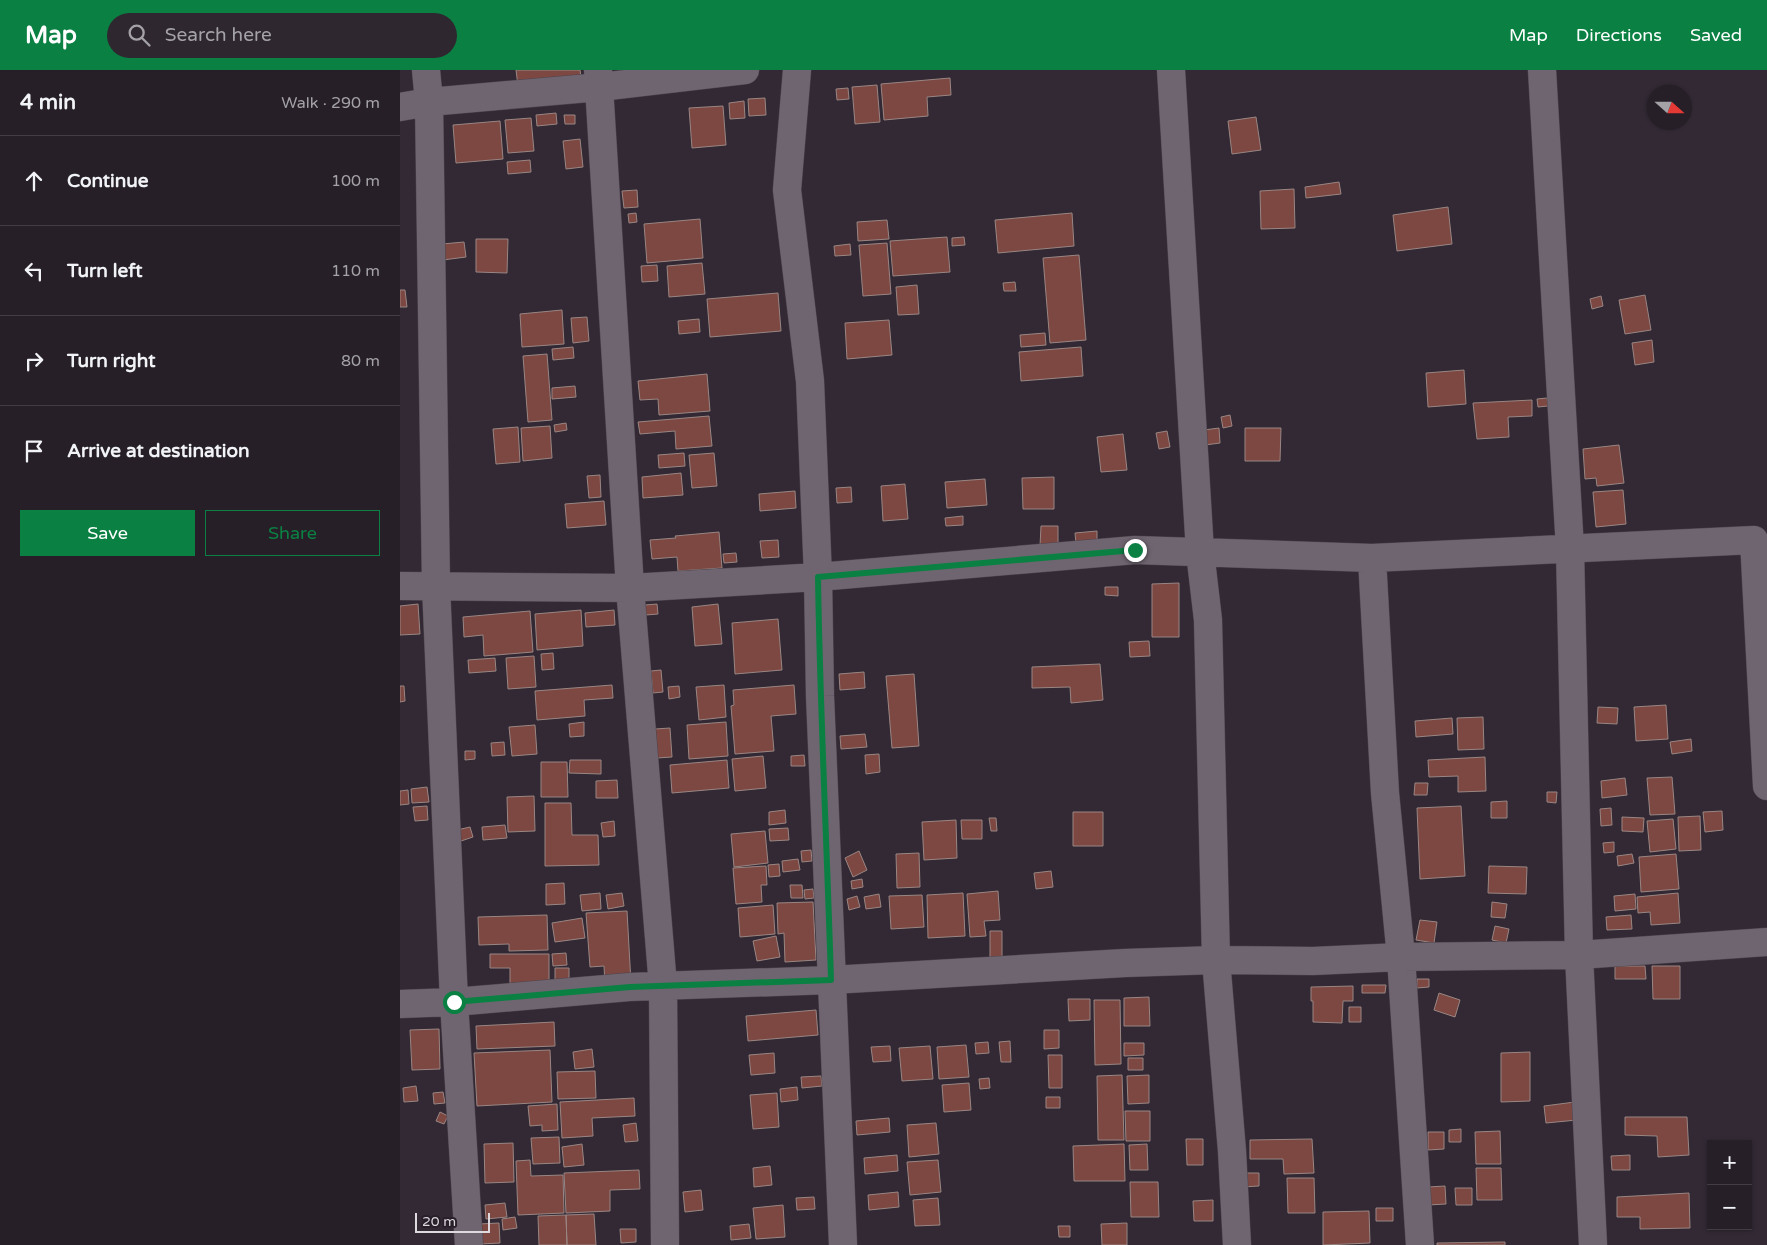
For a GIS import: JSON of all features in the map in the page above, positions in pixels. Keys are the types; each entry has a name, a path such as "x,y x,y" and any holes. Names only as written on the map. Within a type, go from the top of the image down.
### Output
{"street":[{"path":"426,70 429,102 436,586 454,1002 469,1245"},
{"path":"400,107 599,79 745,70"},
{"path":"797,70 787,190 810,381 818,577 820,696 843,1245"},
{"path":"1171,70 1200,552 1208,620 1216,960 1232,1151 1237,1245"},
{"path":"1542,70 1562,449 1570,549 1579,955 1593,1245"},
{"path":"599,79 630,588 663,986 665,1245"},
{"path":"400,586 630,588 818,577 1135,550 1372,558 1754,540 1767,786"},
{"path":"1372,558 1385,792 1401,957 1420,1245"},
{"path":"400,1004 454,1002 663,986 831,980 1125,963 1579,955 1767,942"}],"building":[{"path":"516,70 580,70 581,77 518,86"},
{"path":"950,78 951,95 927,97 928,116 884,120 881,84"},
{"path":"877,85 880,122 855,124 852,87"},
{"path":"848,88 849,99 837,100 836,89"},
{"path":"765,98 766,115 749,116 748,99"},
{"path":"744,101 745,118 730,119 729,103"},
{"path":"723,106 726,145 692,148 689,108"},
{"path":"556,113 557,124 537,126 536,115"},
{"path":"564,115 575,115 575,124 565,124"},
{"path":"1256,117 1261,150 1232,154 1228,121"},
{"path":"531,118 534,151 508,153 505,120"},
{"path":"500,121 503,159 456,163 453,125"},
{"path":"580,139 583,167 566,169 563,141"},
{"path":"530,160 531,172 508,174 507,162"},
{"path":"1339,182 1341,194 1306,198 1305,187"},
{"path":"1294,189 1295,228 1261,229 1260,191"},
{"path":"637,190 638,207 624,208 622,191"},
{"path":"1448,207 1452,244 1397,251 1393,215"},
{"path":"636,213 637,222 629,223 628,214"},
{"path":"1072,213 1074,246 998,253 995,220"},
{"path":"700,219 703,258 647,263 644,224"},
{"path":"887,220 889,239 858,241 857,222"},
{"path":"947,237 950,272 893,276 890,241"},
{"path":"964,237 965,245 952,246 952,238"},
{"path":"476,239 508,239 507,273 476,272"},
{"path":"464,242 466,257 443,260 442,244"},
{"path":"887,243 891,294 863,296 859,245"},
{"path":"850,244 851,255 835,256 834,246"},
{"path":"1079,255 1086,340 1050,343 1043,258"},
{"path":"702,263 705,294 669,297 667,266"},
{"path":"657,265 658,281 642,282 641,266"},
{"path":"1015,282 1016,291 1004,291 1003,283"},
{"path":"917,285 919,314 898,315 896,287"},
{"path":"400,290 405,290 407,307 400,307"},
{"path":"778,293 781,331 710,337 707,299"},
{"path":"1645,295 1651,330 1625,334 1619,300"},
{"path":"1601,296 1603,306 1592,309 1590,299"},
{"path":"562,310 564,344 522,347 520,314"},
{"path":"587,317 589,341 573,343 571,318"},
{"path":"699,319 700,332 679,334 678,321"},
{"path":"889,320 892,355 847,359 845,323"},
{"path":"1045,333 1046,345 1021,347 1020,335"},
{"path":"1652,340 1654,362 1635,365 1632,343"},
{"path":"573,347 574,358 553,360 552,349"},
{"path":"1081,347 1083,376 1021,381 1019,352"},
{"path":"547,354 552,420 528,422 523,356"},
{"path":"1464,370 1466,404 1428,407 1426,373"},
{"path":"707,374 710,411 659,415 658,399 640,400 638,381"},
{"path":"575,386 576,397 552,399 552,388"},
{"path":"1547,398 1548,406 1538,407 1537,399"},
{"path":"1532,400 1532,416 1508,417 1509,437 1477,439 1473,403"},
{"path":"1230,415 1232,426 1223,428 1221,417"},
{"path":"709,416 712,446 676,449 675,431 640,434 638,422"},
{"path":"566,423 567,430 555,432 554,425"},
{"path":"550,426 552,458 523,461 521,428"},
{"path":"518,427 520,462 496,464 493,429"},
{"path":"1219,428 1220,443 1205,445 1204,430"},
{"path":"1245,428 1281,428 1280,461 1245,461"},
{"path":"1167,431 1170,447 1159,449 1156,433"},
{"path":"1123,434 1127,470 1101,472 1097,437"},
{"path":"1619,445 1624,483 1597,486 1596,478 1585,479 1583,449"},
{"path":"684,453 685,466 659,468 658,455"},
{"path":"714,453 717,486 692,488 689,455"},
{"path":"681,473 683,495 643,498 642,477"},
{"path":"600,475 601,497 589,498 587,476"},
{"path":"1054,477 1054,509 1023,509 1022,478"},
{"path":"985,479 987,505 947,508 945,482"},
{"path":"905,484 908,519 883,521 881,486"},
{"path":"851,487 852,502 837,503 836,488"},
{"path":"1623,490 1626,524 1596,527 1593,492"},
{"path":"795,491 796,508 760,511 759,494"},
{"path":"604,501 606,525 567,528 565,504"},
{"path":"963,516 963,525 946,526 945,518"},
{"path":"1041,526 1058,526 1058,547 1040,546"},
{"path":"1097,531 1097,543 1076,544 1075,533"},
{"path":"719,532 722,568 678,571 677,557 652,559 650,540"},
{"path":"778,540 779,557 762,558 760,541"},
{"path":"736,553 737,562 724,563 723,554"},
{"path":"1179,583 1179,637 1152,637 1152,584"},
{"path":"1105,587 1118,587 1118,596 1105,595"},
{"path":"418,604 420,634 400,635 400,606"},
{"path":"657,604 658,614 646,615 645,605"},
{"path":"718,604 722,644 695,646 692,607"},
{"path":"581,610 583,646 537,650 535,614"},
{"path":"614,610 615,625 586,627 585,613"},
{"path":"530,611 533,652 484,656 483,635 464,637 463,617"},
{"path":"778,619 782,670 735,674 732,623"},
{"path":"1149,641 1150,656 1130,657 1129,642"},
{"path":"553,653 554,669 542,670 541,654"},
{"path":"534,656 536,687 508,689 506,658"},
{"path":"495,658 496,671 469,673 468,660"},
{"path":"1100,664 1103,700 1071,703 1070,687 1032,688 1032,667"},
{"path":"661,670 663,692 653,693 651,671"},
{"path":"864,672 865,688 840,690 839,674"},
{"path":"914,674 919,746 892,748 886,676"},
{"path":"612,685 613,698 584,700 585,716 537,720 535,691"},
{"path":"724,685 726,717 699,720 696,687"},
{"path":"794,685 796,714 771,716 774,751 735,754 731,706 734,705 733,690"},
{"path":"400,686 404,686 405,701 400,702"},
{"path":"679,686 680,697 669,699 668,687"},
{"path":"1666,705 1668,739 1636,741 1634,707"},
{"path":"1598,707 1618,708 1617,724 1597,723"},
{"path":"1483,717 1484,749 1458,750 1457,718"},
{"path":"1452,718 1453,734 1416,737 1415,721"},
{"path":"584,722 584,736 570,737 569,724"},
{"path":"726,722 728,756 689,759 687,725"},
{"path":"535,725 537,754 512,756 509,727"},
{"path":"670,728 672,757 657,758 655,729"},
{"path":"865,734 867,747 841,749 840,736"},
{"path":"1691,739 1692,751 1672,754 1670,742"},
{"path":"504,742 505,755 492,756 491,743"},
{"path":"465,751 475,751 475,759 465,760"},
{"path":"879,754 880,772 866,774 865,755"},
{"path":"804,755 805,766 791,766 791,756"},
{"path":"763,756 766,788 735,791 732,759"},
{"path":"1485,757 1486,791 1458,792 1458,776 1429,777 1428,760"},
{"path":"570,760 601,760 601,774 569,773"},
{"path":"727,760 729,788 672,793 670,765"},
{"path":"541,762 567,762 568,797 541,797"},
{"path":"1672,777 1675,814 1650,815 1647,778"},
{"path":"1625,778 1627,795 1602,798 1601,781"},
{"path":"617,780 618,798 596,798 596,781"},
{"path":"1415,783 1428,783 1427,795 1414,795"},
{"path":"427,787 429,802 412,803 411,789"},
{"path":"408,790 409,804 400,805 400,791"},
{"path":"1547,792 1557,792 1556,803 1547,802"},
{"path":"534,796 535,831 508,832 507,797"},
{"path":"1507,801 1507,818 1491,818 1491,802"},
{"path":"545,803 571,803 572,835 598,835 599,865 545,866"},
{"path":"427,806 428,820 415,821 413,807"},
{"path":"1461,806 1465,876 1420,879 1417,808"},
{"path":"1611,808 1612,825 1601,826 1600,809"},
{"path":"785,810 786,823 769,825 769,812"},
{"path":"1722,811 1723,830 1705,832 1703,812"},
{"path":"1073,812 1103,812 1103,846 1073,846"},
{"path":"1700,816 1701,850 1679,851 1678,817"},
{"path":"1622,817 1644,818 1643,832 1622,831"},
{"path":"989,818 996,818 997,831 991,831"},
{"path":"1673,819 1676,849 1650,852 1647,821"},
{"path":"956,820 957,858 924,860 922,822"},
{"path":"961,820 982,820 982,839 962,839"},
{"path":"614,821 615,836 603,837 601,823"},
{"path":"505,825 507,838 483,840 482,827"},
{"path":"470,827 473,837 461,841 457,830"},
{"path":"788,828 789,840 770,841 769,829"},
{"path":"765,831 768,863 734,867 731,834"},
{"path":"1614,842 1614,852 1604,853 1603,843"},
{"path":"811,850 812,861 802,862 801,851"},
{"path":"859,851 867,870 853,877 845,858"},
{"path":"919,853 920,887 897,888 896,854"},
{"path":"1632,854 1634,863 1618,866 1617,856"},
{"path":"1676,854 1679,889 1641,892 1639,857"},
{"path":"798,859 800,870 783,872 782,861"},
{"path":"779,864 780,876 769,877 768,865"},
{"path":"766,866 767,885 761,885 762,902 736,904 733,868"},
{"path":"1489,866 1527,867 1526,894 1488,893"},
{"path":"1051,871 1053,887 1036,889 1034,873"},
{"path":"862,879 863,887 852,889 851,881"},
{"path":"564,883 565,904 546,905 546,884"},
{"path":"790,885 802,885 803,898 791,898"},
{"path":"813,889 814,898 805,899 804,890"},
{"path":"998,891 1000,920 984,921 986,936 970,937 967,894"},
{"path":"600,893 601,909 582,911 580,895"},
{"path":"622,893 624,906 608,909 606,895"},
{"path":"963,893 965,936 928,938 927,895"},
{"path":"1678,893 1680,923 1651,925 1650,912 1638,913 1637,897"},
{"path":"879,894 881,907 866,909 864,897"},
{"path":"1635,894 1636,909 1615,911 1614,896"},
{"path":"922,895 924,927 891,929 889,896"},
{"path":"857,896 860,907 849,910 847,899"},
{"path":"813,902 816,960 785,962 784,933 778,934 777,903"},
{"path":"1492,902 1507,904 1505,918 1491,917"},
{"path":"773,905 775,934 740,937 738,908"},
{"path":"627,911 631,983 605,985 604,966 590,967 586,913"},
{"path":"547,915 548,950 509,951 509,944 479,945 478,917"},
{"path":"1631,915 1632,929 1607,930 1606,917"},
{"path":"582,918 585,938 555,942 552,923"},
{"path":"1420,920 1437,922 1434,943 1416,940"},
{"path":"1495,926 1509,929 1506,943 1492,940"},
{"path":"990,931 1002,931 1002,957 990,958"},
{"path":"776,936 780,957 757,961 753,941"},
{"path":"566,953 567,965 553,966 552,954"},
{"path":"490,954 549,954 549,988 510,988 510,968 490,968"},
{"path":"1615,966 1645,966 1646,979 1615,979"},
{"path":"1652,966 1680,966 1680,999 1653,999"},
{"path":"555,968 569,968 569,986 555,986"},
{"path":"1417,979 1429,979 1429,987 1417,988"},
{"path":"1362,985 1386,985 1385,993 1362,993"},
{"path":"1353,986 1353,1001 1343,1001 1342,1023 1313,1022 1311,987"},
{"path":"1439,993 1460,1000 1455,1017 1434,1010"},
{"path":"1149,997 1150,1026 1124,1026 1124,998"},
{"path":"1068,999 1090,999 1090,1020 1069,1021"},
{"path":"1094,1000 1120,1000 1121,1064 1095,1065"},
{"path":"1349,1007 1361,1007 1361,1022 1349,1022"},
{"path":"816,1010 818,1035 748,1041 746,1016"},
{"path":"554,1022 555,1046 477,1049 476,1026"},
{"path":"439,1029 440,1069 412,1070 410,1030"},
{"path":"1044,1030 1059,1030 1059,1048 1044,1049"},
{"path":"1010,1041 1011,1062 1001,1062 999,1042"},
{"path":"988,1042 989,1053 976,1054 975,1043"},
{"path":"1124,1043 1144,1043 1144,1055 1124,1056"},
{"path":"966,1045 969,1077 939,1079 937,1047"},
{"path":"890,1046 891,1061 873,1062 871,1047"},
{"path":"930,1046 933,1079 902,1081 899,1048"},
{"path":"592,1049 594,1067 575,1069 573,1052"},
{"path":"550,1050 552,1102 477,1106 474,1053"},
{"path":"1530,1052 1530,1101 1501,1102 1501,1053"},
{"path":"774,1053 775,1073 751,1075 749,1055"},
{"path":"1048,1055 1062,1055 1062,1088 1049,1088"},
{"path":"1128,1058 1143,1058 1143,1070 1128,1070"},
{"path":"595,1071 596,1098 558,1099 557,1072"},
{"path":"1122,1075 1124,1140 1098,1140 1097,1076"},
{"path":"1149,1075 1149,1103 1128,1104 1127,1076"},
{"path":"821,1076 822,1086 802,1088 801,1077"},
{"path":"989,1078 990,1088 980,1089 979,1079"},
{"path":"969,1083 971,1110 944,1112 942,1085"},
{"path":"416,1086 418,1101 404,1102 403,1088"},
{"path":"797,1087 798,1100 781,1102 780,1089"},
{"path":"443,1092 445,1103 434,1104 433,1093"},
{"path":"777,1093 779,1127 753,1129 750,1095"},
{"path":"1046,1097 1060,1097 1060,1108 1046,1108"},
{"path":"634,1098 635,1116 592,1118 593,1136 562,1138 560,1102"},
{"path":"1575,1102 1577,1120 1546,1123 1544,1106"},
{"path":"557,1104 558,1130 542,1131 542,1125 530,1126 528,1106"},
{"path":"1125,1111 1150,1111 1150,1141 1126,1141"},
{"path":"440,1112 448,1116 444,1124 436,1121"},
{"path":"1625,1117 1687,1117 1689,1155 1658,1157 1657,1136 1625,1135"},
{"path":"889,1118 890,1132 857,1135 856,1121"},
{"path":"636,1123 638,1141 625,1142 623,1125"},
{"path":"936,1123 939,1154 909,1157 907,1125"},
{"path":"1461,1129 1461,1142 1449,1142 1449,1130"},
{"path":"1500,1131 1501,1164 1476,1164 1475,1132"},
{"path":"1428,1132 1444,1132 1444,1149 1428,1150"},
{"path":"559,1137 560,1163 533,1164 531,1138"},
{"path":"1186,1139 1203,1139 1203,1165 1187,1165"},
{"path":"1312,1139 1314,1173 1284,1174 1283,1159 1250,1159 1250,1140"},
{"path":"513,1143 514,1182 485,1183 484,1144"},
{"path":"582,1144 584,1165 564,1167 562,1147"},
{"path":"1124,1144 1125,1181 1074,1181 1073,1146"},
{"path":"1147,1144 1148,1170 1130,1170 1129,1145"},
{"path":"897,1155 898,1171 865,1174 864,1158"},
{"path":"1630,1155 1630,1170 1612,1170 1611,1156"},
{"path":"530,1160 531,1176 563,1175 564,1213 518,1215 516,1161"},
{"path":"938,1160 941,1192 910,1195 907,1162"},
{"path":"770,1166 772,1185 754,1187 753,1168"},
{"path":"1476,1168 1501,1168 1502,1200 1477,1200"},
{"path":"639,1170 640,1189 610,1190 610,1211 566,1213 564,1173"},
{"path":"1242,1173 1259,1173 1259,1186 1242,1187"},
{"path":"1287,1178 1314,1178 1315,1213 1288,1213"},
{"path":"1130,1182 1158,1182 1159,1217 1131,1217"},
{"path":"1445,1186 1446,1204 1428,1205 1428,1187"},
{"path":"1455,1188 1472,1188 1472,1205 1456,1205"},
{"path":"701,1190 703,1210 685,1212 683,1192"},
{"path":"898,1192 899,1207 869,1210 868,1195"},
{"path":"1689,1193 1690,1228 1640,1229 1640,1217 1617,1217 1617,1197"},
{"path":"814,1197 815,1209 797,1210 796,1198"},
{"path":"938,1198 940,1225 915,1226 913,1200"},
{"path":"1213,1200 1213,1221 1194,1221 1193,1201"},
{"path":"505,1203 507,1217 486,1219 485,1205"},
{"path":"783,1205 785,1237 756,1239 753,1208"},
{"path":"1376,1208 1393,1208 1393,1221 1376,1221"},
{"path":"1369,1211 1370,1243 1323,1245 1323,1212"},
{"path":"594,1214 596,1245 567,1245 566,1215"},
{"path":"566,1215 567,1245 539,1245 538,1216"},
{"path":"515,1217 517,1228 503,1230 502,1219"},
{"path":"499,1223 500,1243 480,1244 479,1224"},
{"path":"1127,1223 1127,1245 1102,1245 1101,1224"},
{"path":"749,1224 751,1238 731,1240 730,1226"},
{"path":"1058,1226 1070,1226 1070,1237 1059,1237"},
{"path":"620,1229 636,1229 636,1242 621,1243"},
{"path":"1505,1242 1505,1245 1437,1245 1437,1243"}],"route":[{"path":"454,1002 630,987 831,980 820,696 818,577 1135,550"}]}
